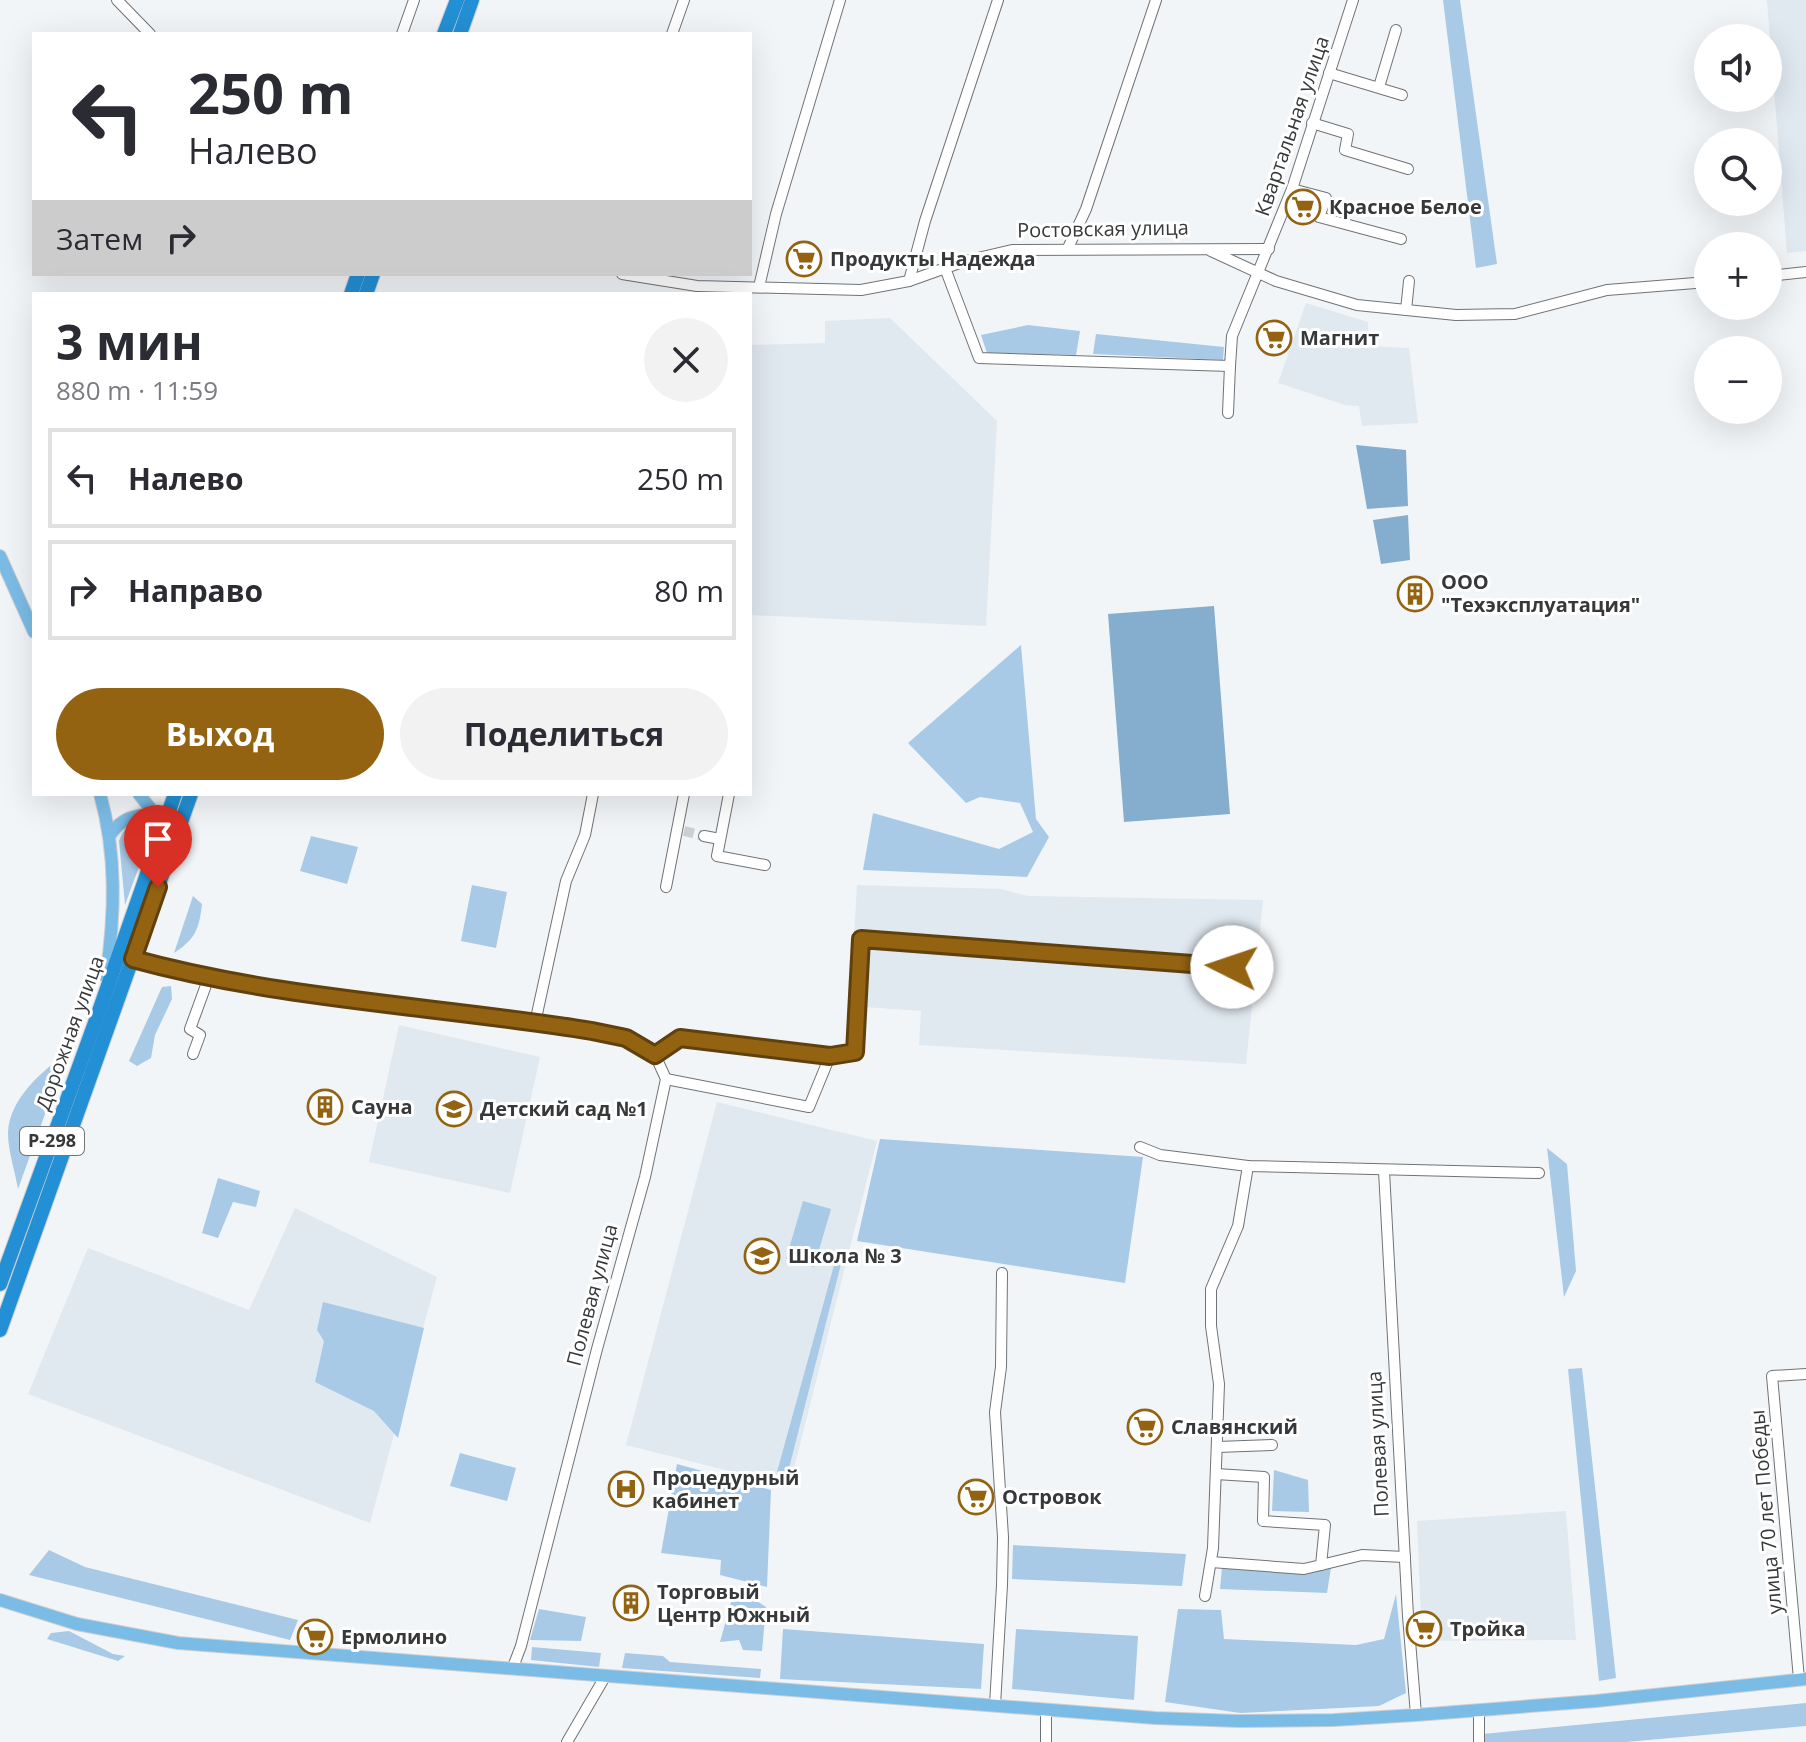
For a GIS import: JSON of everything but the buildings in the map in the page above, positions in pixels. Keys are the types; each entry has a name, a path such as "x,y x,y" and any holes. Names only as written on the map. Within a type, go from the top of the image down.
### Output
{"highway":[{"path":"445,32 468,0"},
{"path":"460,32 468,0"},
{"name":"Дорожная улица","path":"0,1284 174,796"},
{"name":"Дорожная улица","path":"0,1330 190,796"}],"main road":[{"path":"0,556 32,628"},
{"path":"100,796 110,835 114,893 104,999"},
{"path":"141,796 164,826 172,848"},
{"path":"110,835 117,823 126,818 155,813"},
{"path":"0,1600 77,1624 178,1643 1155,1718 1334,1720 1565,1704 1802,1679"}],"street":[{"path":"117,0 148,32"},
{"path":"403,32 414,0"},
{"path":"673,32 684,0"},
{"path":"759,287 776,214 840,0"},
{"path":"909,281 925,221 998,0"},
{"path":"1068,248 1086,209 1156,0"},
{"name":"Квартальная улица","path":"1205,248 1269,249 1292,189 1353,0"},
{"path":"1379,87 1396,30"},
{"path":"1329,73 1402,95"},
{"path":"1312,123 1348,134 1345,150 1408,169"},
{"path":"1292,189 1326,198 1319,217 1401,239"},
{"name":"Ростовская улица","path":"634,276 697,286 861,290 909,281 1012,250 1205,248 1276,281 1357,305 1456,315 1515,314 1607,290 1694,283"},
{"path":"1228,413 1232,336 1269,249"},
{"path":"945,268 979,358 1230,366"},
{"path":"1782,275 1806,272"},
{"path":"1406,310 1409,281"},
{"path":"535,1023 566,881 585,835 593,796"},
{"path":"666,887 680,831 684,796"},
{"path":"729,796 717,856 765,865"},
{"path":"704,836 720,839"},
{"path":"655,1055 680,1038 830,1056 855,1052 861,939 1232,967"},
{"path":"133,959 209,977 341,1000 535,1023 626,1038 655,1055 666,1079 780,1103 809,1107 830,1056"},
{"path":"193,1054 200,1035 190,1029 209,977"},
{"name":"Полевая улица","path":"513,1667 645,1177 666,1079"},
{"path":"1140,1147 1160,1155 1248,1166 1539,1173"},
{"path":"1205,1596 1211,1562 1219,1384 1211,1326 1211,1289 1238,1226 1248,1166"},
{"name":"Полевая улица","path":"1384,1171 1416,1715"},
{"path":"995,1705 1003,1537 995,1412 1001,1367 1002,1273"},
{"name":"улица 70 лет Победы","path":"1802,1679 1800,1626 1772,1376 1806,1374"},
{"path":"1217,1447 1272,1445"},
{"path":"1216,1474 1264,1477 1263,1521 1325,1525 1321,1565"},
{"path":"1211,1562 1304,1569 1362,1555 1405,1557"},
{"path":"567,1742 606,1675"},
{"path":"1046,1709 1046,1742"},
{"path":"1479,1710 1479,1742"}],"shaded area":[{"path":"1443,0 1460,0 1497,264 1476,268"},
{"path":"1767,0 1806,0 1806,251 1787,253 1782,190 1782,128 1777,128 1776,112 1782,112 1782,24 1769,24"},
{"path":"1306,303 1368,322 1369,346 1409,348 1418,423 1362,426 1359,406 1345,405 1278,383"},
{"path":"890,318 997,421 986,626 752,615 752,343 825,343 825,321"},
{"path":"1028,325 1080,331 1076,355 987,353 981,335"},
{"path":"1096,334 1224,347 1223,360 1093,354"},
{"path":"1356,445 1406,450 1408,506 1367,509"},
{"path":"1408,515 1410,560 1381,564 1373,520"},
{"path":"1214,606 1230,814 1124,822 1108,614"},
{"path":"1021,645 1036,819 1049,837 1027,877 863,870 873,813 999,849 1033,832 1020,803 980,797 966,803 908,743"},
{"path":"137,823 146,824 151,834 125,905 119,841 126,829"},
{"path":"311,836 358,847 347,884 300,871"},
{"path":"472,885 507,892 496,948 461,941"},
{"path":"857,885 1001,889 1028,896 1263,900 1246,1064 919,1045 921,1011 850,1006"},
{"path":"193,896 202,904 197,927 187,943 174,953"},
{"path":"171,986 172,999 155,1035 151,1058 137,1066 129,1061 162,987"},
{"name":"Детский сад №1","path":"399,1025 540,1057 510,1193 369,1162"},
{"path":"67,1053 18,1189 8,1133 14,1109 28,1087"},
{"name":"Школа № 3","path":"717,1102 877,1141 792,1476 777,1483 626,1445"},
{"path":"880,1139 1143,1157 1125,1283 857,1241"},
{"path":"1547,1148 1567,1164 1576,1271 1564,1297"},
{"path":"218,1178 260,1191 256,1207 233,1202 218,1238 202,1233"},
{"path":"803,1201 831,1209 814,1267 786,1259"},
{"path":"295,1208 437,1277 370,1523 28,1394 88,1248 249,1310"},
{"path":"836,1258 842,1260 787,1476 777,1472"},
{"path":"323,1302 424,1328 398,1438 374,1411 315,1382 324,1341 317,1330"},
{"path":"1582,1368 1616,1678 1599,1681 1568,1369"},
{"path":"460,1453 516,1468 507,1501 450,1486"},
{"path":"677,1464 771,1490 767,1587 720,1575 721,1560 661,1553"},
{"path":"1274,1470 1308,1480 1309,1512 1272,1511"},
{"path":"1566,1511 1576,1640 1422,1641 1417,1521"},
{"path":"1013,1545 1186,1554 1182,1586 1012,1579"},
{"path":"49,1550 85,1567 298,1620 290,1640 29,1575"},
{"path":"1222,1568 1308,1573 1331,1568 1327,1593 1220,1589"},
{"path":"1396,1594 1406,1693 1379,1706 1240,1713 1165,1702 1178,1609 1221,1610 1224,1639 1356,1645 1384,1639"},
{"path":"733,1595 754,1599 766,1607 762,1651 743,1650 739,1640 720,1642"},
{"path":"539,1609 586,1617 581,1641 530,1640"},
{"path":"783,1629 984,1644 981,1689 780,1679"},
{"path":"1016,1629 1138,1636 1134,1700 1012,1689"},
{"path":"69,1631 113,1654 125,1656 118,1661 47,1639 51,1633"},
{"path":"532,1647 601,1653 599,1667 531,1660"},
{"path":"625,1653 663,1656 670,1662 761,1669 760,1678 622,1668"},
{"path":"1806,1703 1806,1726 1626,1742 1483,1742 1483,1734"}],"tunnel":[{"path":"684,831 704,836"}],"place":[{"name":"Красное Белое","path":"1303,207"},
{"name":"Продукты Надежда","path":"804,259"},
{"name":"Магнит","path":"1274,338"},
{"name":"ООО \"Техэксплуатация\"","path":"1415,594"},
{"name":"Сауна","path":"325,1107"},
{"name":"Детский сад №1","path":"454,1109"},
{"name":"Школа № 3","path":"762,1256"},
{"name":"Славянский","path":"1145,1427"},
{"name":"Процедурный кабинет","path":"626,1489"},
{"name":"Островок","path":"976,1497"},
{"name":"Торговый Центр Южный","path":"631,1603"},
{"name":"Тройка","path":"1424,1629"},
{"name":"Ермолино","path":"315,1637"}],"route":[{"path":"158,887 133,959 186,973 341,1000 592,1031 626,1038 655,1055 680,1038 830,1056 855,1052 860,1006 861,939 1232,967"}]}
